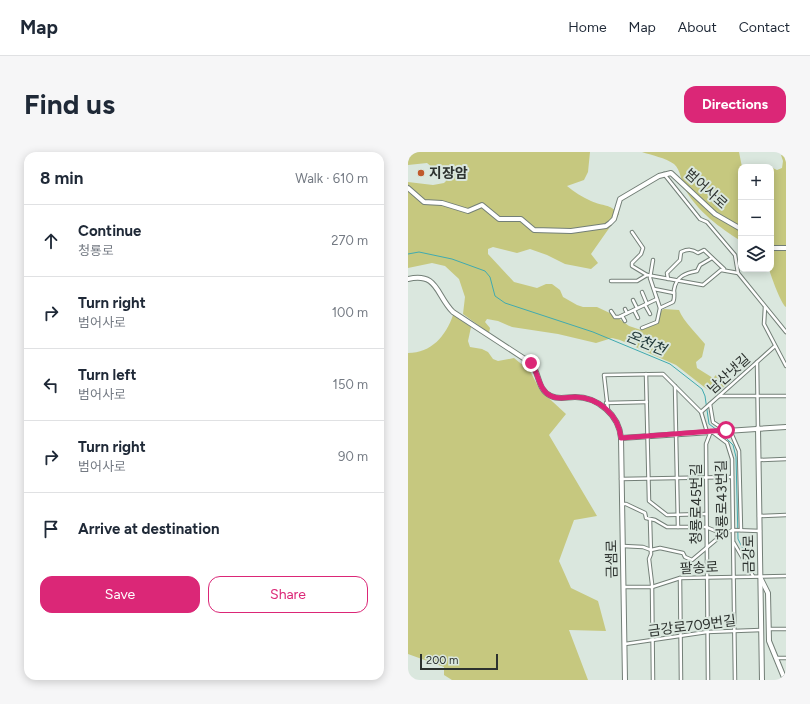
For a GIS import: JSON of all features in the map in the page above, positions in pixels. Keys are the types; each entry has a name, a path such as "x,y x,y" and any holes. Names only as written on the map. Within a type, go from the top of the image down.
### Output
{"street":[{"name":"범어사로","path":"408,188 424,202 442,203 468,211 482,206 499,219 521,219 534,230 571,231 606,226 614,219 620,200 668,173 674,174 716,214 738,227"},
{"path":"664,174 700,219 707,222 735,255 738,273 786,332"},
{"path":"632,232 642,248 642,252 632,263 632,266 646,275 703,285 724,269"},
{"path":"774,248 786,248"},
{"path":"668,279 667,273 680,260 681,252 692,249 698,253 702,249 724,269 738,273"},
{"path":"660,308 673,302 680,277 690,271 697,271 700,265 712,258"},
{"path":"642,328 657,322 660,308 650,276 653,260"},
{"path":"611,281 637,280 646,275"},
{"path":"408,279 421,277 432,282 443,301 453,312 531,363 541,386 550,396 560,398 586,398 608,410"},
{"path":"654,289 675,293"},
{"path":"642,292 650,314"},
{"path":"611,310 614,317 622,316 657,299"},
{"path":"633,300 638,318"},
{"path":"765,306 764,324 786,366"},
{"path":"625,309 627,314"},
{"path":"622,316 625,321"},
{"name":"남산냇길","path":"741,530 739,451 732,435 713,422 710,404 775,346"},
{"path":"757,362 758,428"},
{"path":"646,374 650,501 667,514 706,514"},
{"path":"714,431 702,412 663,374 604,376 606,403 608,410 619,426 621,438 786,427"},
{"path":"675,386 678,527"},
{"path":"719,396 786,396"},
{"path":"606,403 647,402"},
{"path":"702,412 710,404"},
{"name":"금강로","path":"758,428 762,680"},
{"name":"청룡로43번길","path":"714,431 723,439 729,448 732,459 735,680"},
{"name":"청룡로45번길","path":"708,680 706,444 714,431"},
{"name":"금샘로","path":"621,438 625,680"},
{"path":"758,460 786,460"},
{"path":"621,479 732,477"},
{"path":"622,504 626,504 645,513 646,518 655,520 667,527 706,527 723,534"},
{"path":"759,516 786,515"},
{"path":"650,520 651,550 649,559 652,587 652,680"},
{"path":"623,546 643,547 651,550 660,548 665,549 683,553 685,557 692,560 723,534 734,530 760,531"},
{"path":"733,542 753,577"},
{"name":"팔송로","path":"624,587 652,587 680,578 786,576"},
{"path":"760,577 768,593 769,641 785,680"},
{"path":"680,578 681,680"},
{"path":"769,629 786,629"},
{"name":"금강로709번길","path":"624,644 707,632 761,630"},
{"path":"776,658 786,658"}],"green space":[{"path":"408,152 590,152 588,172 584,180 567,186 584,198 612,208 619,214 591,254 598,263 591,269 565,264 530,249 517,253 493,247 488,249 488,254 514,282 537,288 546,284 552,284 560,290 563,297 577,305 583,307 597,307 614,315 629,326 641,330 657,324 661,311 664,309 679,310 687,323 705,344 702,357 696,362 697,368 713,378 716,375 727,384 720,390 708,390 676,365 620,340 612,338 596,343 558,334 512,327 498,321 487,319 485,322 490,328 489,333 463,314 465,297 459,279 445,266 432,263 408,268 408,182 433,185 444,183 446,181 445,178 427,163 408,165"},
{"path":"642,152 739,152 741,164 738,164 738,239 717,225 702,212 685,189 678,169 674,164 663,158"},
{"path":"781,155 786,156 786,307 779,296 770,272 774,272 774,168 777,170 782,168 783,161"},
{"path":"453,315 471,327 468,341 470,347 482,349 488,352 493,359 498,361 514,358 530,371 540,390 566,414 549,435 597,516 574,520 559,561 571,588 598,601 606,631 569,630 588,680 452,680 444,675 444,667 408,654 408,353 424,350 436,342 446,330"}],"waterway":[{"name":"온천천","path":"408,254 419,252 452,259 485,271 490,277 495,296 505,303 593,332 670,364 702,389 705,396 709,424 717,430"},
{"name":"온천천","path":"721,433 733,445 736,457 738,539 752,567"}],"place":[{"name":"지장암","path":"421,173"}],"route":[{"path":"531,363 541,386 546,393 552,397 586,398 595,401 608,410 619,426 621,438 726,430"}]}
